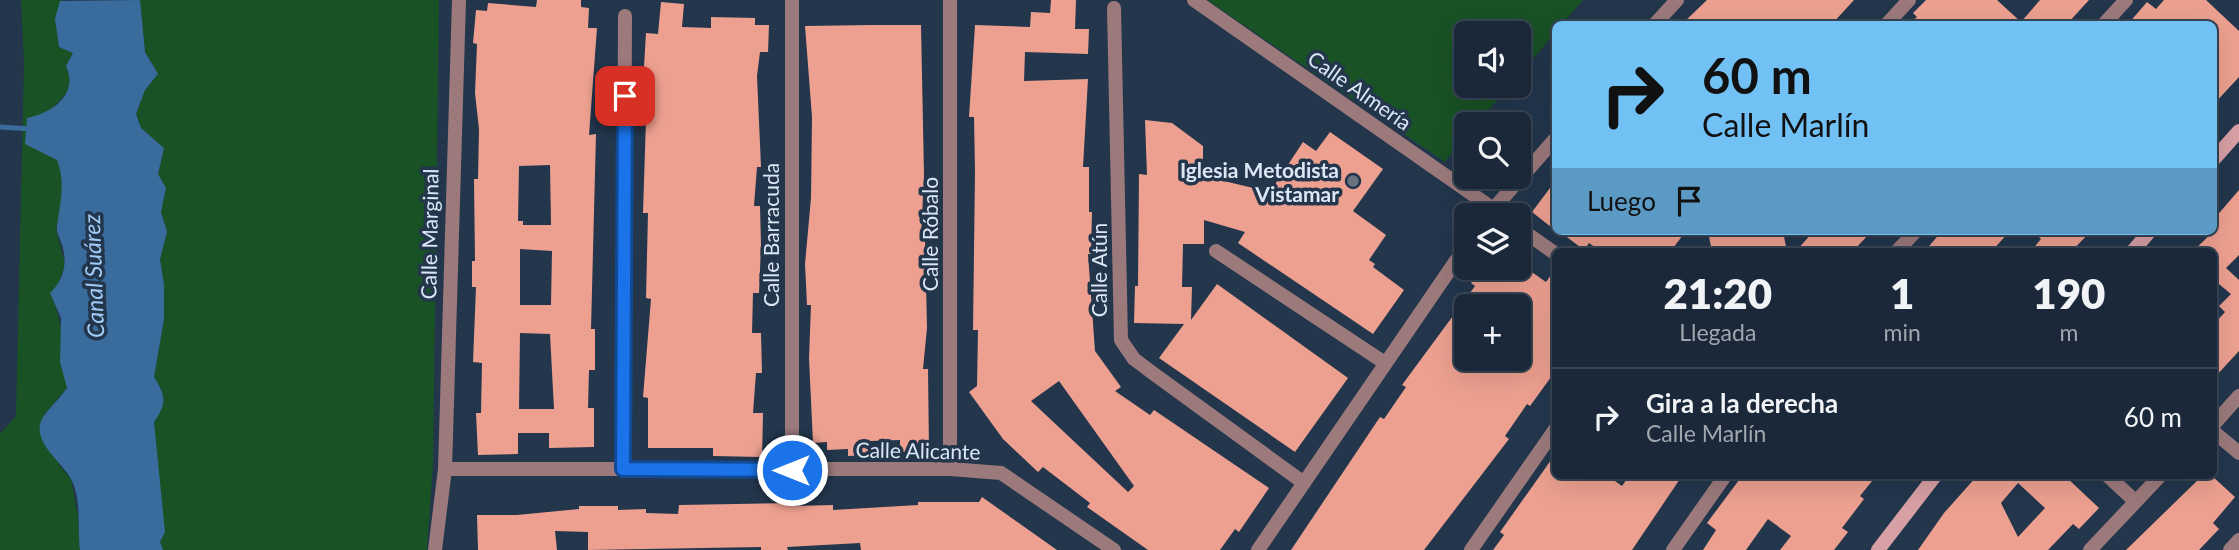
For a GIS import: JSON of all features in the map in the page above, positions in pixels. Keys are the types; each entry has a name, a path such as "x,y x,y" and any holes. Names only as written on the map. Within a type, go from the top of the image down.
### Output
{"street":[{"name":"Calle Marginal","path":"435,550 445,469 459,0"},
{"name":"Calle Barracuda","path":"792,0 792,470"},
{"name":"Calle Róbalo","path":"950,0 950,469"},
{"name":"Calle Almería","path":"1194,0 1480,203"},
{"path":"1658,21 1676,0"},
{"path":"1890,21 1909,0"},
{"path":"2107,21 2126,0"},
{"name":"Calle Atún","path":"1114,8 1121,340 1134,359 1304,483"},
{"path":"623,469 625,16"},
{"path":"2217,156 2239,131"},
{"path":"1502,203 1552,143"},
{"path":"1900,248 1912,235"},
{"path":"1531,236 1552,251"},
{"path":"1216,251 1385,363"},
{"path":"1258,550 1454,263"},
{"path":"2217,421 2239,396"},
{"path":"1471,550 1552,434"},
{"path":"2217,435 2239,453"},
{"name":"Calle Alicante","path":"445,469 950,469 1001,473 1114,550"},
{"path":"1673,550 1723,479"},
{"path":"1878,550 1933,479"},
{"path":"2111,479 2135,501"},
{"path":"2090,550 2158,479"},
{"path":"2230,550 2239,540"}],"green space":[{"path":"21,0 62,0 55,19 59,47 73,53 66,66 70,82 66,94 46,114 62,171 62,210 56,229 65,264 53,301 60,322 67,388 44,415 59,465 71,479 78,516 80,550 0,550 0,434 16,416 24,64"},
{"path":"140,0 439,0 433,465 427,550 163,550 161,547 154,421 163,399 154,377 164,319 164,285 160,259 167,232 161,212 166,189 158,174 164,148 141,128 136,114 145,90 158,74 145,52"},
{"path":"1207,0 1583,0 1565,21 1552,21 1552,37 1531,61 1531,21 1454,21 1454,98 1499,98 1487,112 1454,112 1454,151 1445,162"}],"water":[{"name":"Canal Suárez","path":"140,0 145,52 158,74 145,90 136,114 141,128 164,148 158,174 166,188 161,212 167,232 160,259 164,285 164,319 154,377 161,389 163,400 154,422 165,532 160,542 163,550 80,550 78,504 74,487 42,440 40,431 46,413 67,388 60,362 61,318 50,293 59,282 65,262 57,228 62,193 61,176 57,160 25,144 27,118 54,107 66,94 69,86 66,66 73,53 59,47 55,19 60,1"}],"building":[{"path":"537,0 581,0 581,7 589,8 588,28 597,28 589,135 596,134 591,329 595,329 595,370 589,370 588,408 594,408 594,447 549,448 549,433 518,433 518,454 478,455 476,413 481,413 482,363 473,362 476,287 472,287 472,261 475,261 474,179 478,179 479,129 475,93 477,44 473,43 476,10 487,11 488,3 536,7","holes":["550,165 551,225 523,225 523,221 518,221 519,166","520,249 552,251 551,305 520,305","520,333 550,334 554,409 519,409"]},
{"path":"1051,0 1076,0 1075,29 1089,29 1088,54 1025,52 1024,81 1088,79 1083,167 1089,167 1089,212 1092,212 1091,254 1088,254 1095,351 1121,387 1115,391 1150,415 1154,410 1269,488 1239,532 1235,529 1220,550 1148,550 1087,507 1090,503 1043,467 1038,472 1003,439 969,392 977,386 978,330 973,330 974,117 969,117 975,25 1030,27 1031,12 1050,13","holes":["1059,381 1134,486 1128,492 1031,401"]},
{"path":"1707,0 1854,0 1835,21 1685,21"},
{"path":"1926,0 1997,0 2020,21 1912,21 1917,17 1913,13"},
{"path":"2040,0 2089,0 2070,21 2022,21"},
{"path":"2164,0 2206,0 2239,31 2239,77 2217,101 2217,21 2131,21 2147,2 2156,9"},
{"path":"661,2 684,4 682,27 711,28 711,17 755,18 755,25 769,25 768,52 760,52 757,76 761,167 757,167 754,206 760,206 761,245 759,293 753,293 752,333 761,333 762,373 756,373 753,413 763,413 762,457 713,456 713,448 648,448 648,398 643,397 651,299 646,298 648,213 643,213 646,119 642,119 642,100 646,33 658,34"},
{"path":"921,25 924,175 921,238 925,238 927,328 923,369 928,369 929,452 900,452 900,440 870,441 870,455 848,456 848,449 827,450 827,442 813,443 809,358 811,305 807,305 805,264 811,198 812,117 805,26"},
{"path":"1145,120 1172,123 1203,146 1203,176 1270,192 1303,142 1316,151 1330,132 1383,169 1353,211 1386,235 1369,260 1375,264 1373,267 1404,290 1373,334 1238,243 1245,232 1204,220 1204,244 1183,244 1182,287 1192,287 1191,320 1217,284 1348,378 1295,452 1159,358 1184,324 1134,323 1135,286 1138,286 1139,174 1147,175"},
{"path":"1552,185 1552,228 1532,212"},
{"path":"2239,190 2239,255 2226,268 2239,280 2239,351 2217,375 2217,321 2225,312 2219,306 2231,294 2217,282 2217,248 2196,248 2210,235 2217,235 2217,216"},
{"path":"1564,235 1683,235 1673,248 1596,248 1589,243 1585,248 1581,248"},
{"path":"1709,235 1784,235 1786,248 1711,248"},
{"path":"1810,235 1868,235 1856,248 1799,248"},
{"path":"1939,235 2006,235 1995,248 1927,248"},
{"path":"2037,235 2087,235 2075,248 2033,248 2041,239"},
{"path":"1531,272 1546,282 1552,274 1552,376 1530,406 1527,404 1505,436 1509,439 1424,550 1291,550 1380,417 1384,419 1406,387 1402,385 1454,314 1454,371 1531,371 1531,294 1469,294 1475,286 1471,283 1473,280 1531,280"},
{"path":"1552,459 1552,479 1612,479 1622,486 1627,479 1680,479 1632,550 1493,550 1504,535 1500,532"},
{"path":"1740,479 1874,479 1860,496 1864,499 1842,528 1848,532 1834,550 1780,550 1791,536 1768,519 1746,550 1703,550 1716,530 1707,523"},
{"path":"1974,479 2068,479 2099,508 2079,529 2073,524 2048,550 1918,550 1944,513","holes":["2018,483 2045,508 2018,537 2001,503"]},
{"path":"2199,479 2215,479 2235,497 2213,523 2219,529 2199,550 2126,550"},
{"path":"982,497 1057,550 861,550 860,543 787,547 788,550 761,550 761,547 588,550 588,532 555,531 557,550 478,550 477,515 517,515 579,509 579,506 618,506 618,510 646,509 646,513 678,514 679,505 794,503 794,506 833,505 833,510 918,505 918,502 979,502"}],"waterway":[{"path":"0,127 32,129"}],"place":[{"name":"Iglesia Metodista Vistamar","path":"1353,181"}],"route":[{"path":"625,96 623,469 792,470"}]}
